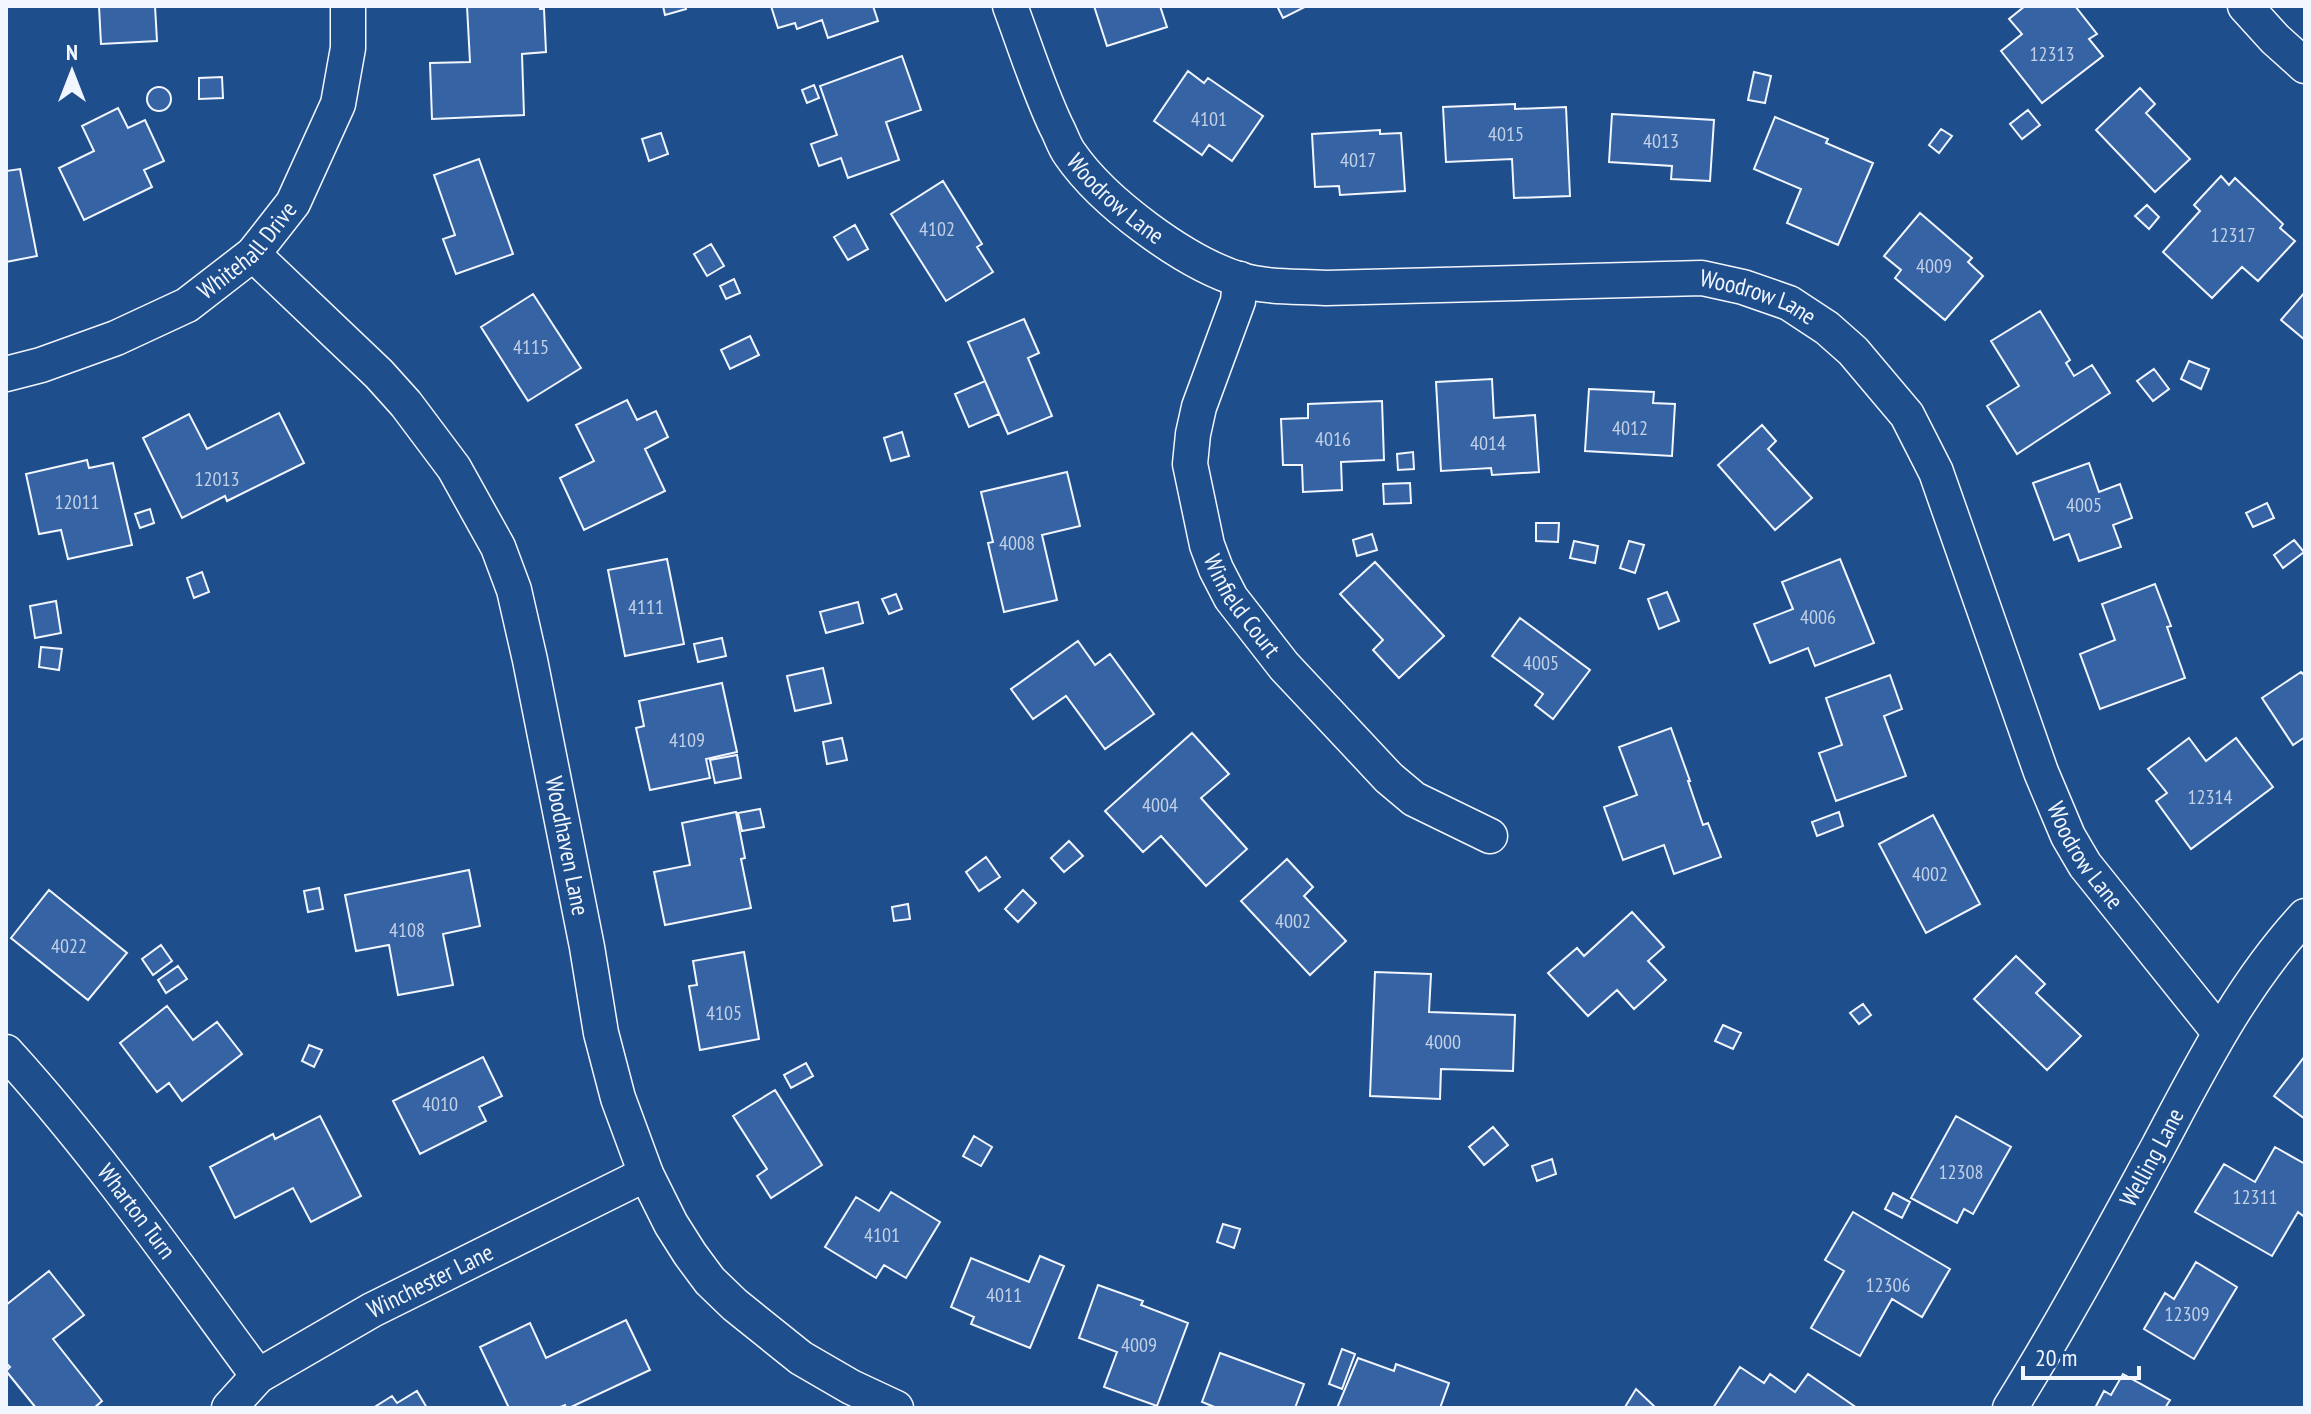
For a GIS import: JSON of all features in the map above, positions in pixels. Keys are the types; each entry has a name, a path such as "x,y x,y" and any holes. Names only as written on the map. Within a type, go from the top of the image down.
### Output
{"street":[{"name":"Whitehall Drive","path":"6,374 116,338 187,305 253,254 293,203 338,104 348,48 348,6"},
{"name":"Woodrow Lane","path":"1010,6 1048,109 1069,152 1089,178 1122,210 1163,240 1197,260 1240,279 1273,285 1326,288 1702,278 1743,287 1789,303 1827,328 1853,351 1907,415 1936,472 2041,772 2068,836 2085,865 2219,1032"},
{"path":"2245,6 2305,66"},
{"name":"Woodhaven Lane","path":"253,254 368,363 406,404 454,468 498,547 514,590 530,660 601,1033 618,1098 646,1174 690,1254 710,1281 735,1305 801,1358 896,1408"},
{"name":"Winfield Court","path":"1240,279 1238,301 1199,407 1190,464 1207,545 1216,569 1231,598 1284,666 1389,778 1414,799 1490,836"},
{"name":"Welling Lane","path":"2010,1408 2061,1323 2219,1032 2280,943 2305,916"},
{"name":"Wharton Turn","path":"6,1052 81,1140 258,1376"},
{"name":"Winchester Lane","path":"229,1408 258,1376 372,1310 646,1174"}],"building":[{"path":"99,6 155,6 157,41 101,44"},
{"path":"467,6 540,6 544,9 546,52 522,54 524,115 432,119 430,63 470,62"},
{"path":"663,6 685,6 686,9 665,15"},
{"path":"771,6 873,6 878,21 828,38 822,20 797,29 795,23 778,28"},
{"path":"1094,6 1160,6 1167,27 1107,46"},
{"path":"1277,6 1305,6 1305,7 1283,18"},
{"path":"2025,6 2075,6 2097,34 2089,39 2103,56 2042,103 2001,51 2022,34 2009,19"},
{"path":"902,56 921,110 886,122 899,160 848,178 841,158 819,166 811,144 837,135 820,86"},
{"path":"1188,71 1204,83 1208,78 1263,116 1232,161 1209,145 1202,155 1154,121"},
{"path":"1754,72 1771,76 1765,103 1748,100"},
{"path":"222,77 223,98 199,99 199,78"},
{"path":"814,85 819,98 807,103 802,90"},
{"path":"159,87 168,90 171,99 168,108 159,111 150,108 147,99 150,90"},
{"path":"2140,88 2155,104 2146,113 2190,159 2155,192 2096,130"},
{"path":"1515,104 1515,109 1566,107 1570,196 1514,198 1512,159 1446,162 1443,107"},
{"path":"118,108 128,128 145,120 164,161 144,170 152,187 84,220 59,168 94,151 82,126"},
{"path":"2028,110 2040,125 2022,139 2010,124"},
{"path":"1612,114 1714,120 1710,181 1671,179 1672,166 1609,162"},
{"path":"1775,117 1828,139 1826,143 1873,163 1838,245 1787,223 1801,189 1754,169"},
{"path":"1941,129 1952,136 1939,153 1929,145"},
{"path":"1380,130 1380,134 1401,133 1405,191 1340,195 1339,186 1315,187 1312,134"},
{"path":"661,133 668,154 649,161 642,139"},
{"path":"479,159 513,254 456,274 443,239 455,235 434,175"},
{"path":"20,169 37,256 6,262 6,171"},
{"path":"2221,176 2229,185 2235,178 2283,224 2280,228 2295,241 2258,281 2242,267 2212,298 2163,252 2200,211 2194,205"},
{"path":"943,181 982,244 977,247 993,272 946,301 891,214"},
{"path":"2147,205 2159,217 2149,229 2135,216"},
{"path":"1920,213 1972,258 1968,262 1983,276 1945,320 1895,278 1901,270 1884,256"},
{"path":"855,225 868,249 848,260 834,237"},
{"path":"711,244 724,266 707,276 694,254"},
{"path":"734,279 740,293 726,299 720,286"},
{"path":"2305,292 2305,340 2281,320"},
{"path":"533,294 581,368 528,401 481,327"},
{"path":"2040,311 2070,360 2066,363 2074,376 2092,365 2110,393 2017,454 1987,406 2019,386 1991,341"},
{"path":"1024,319 1039,353 1028,358 1052,416 1008,434 968,342"},
{"path":"750,336 759,355 730,369 721,350"},
{"path":"2189,361 2209,369 2201,389 2181,379"},
{"path":"2154,369 2169,389 2153,401 2137,381"},
{"path":"1492,379 1494,418 1535,415 1539,472 1492,475 1491,468 1441,471 1436,382"},
{"path":"985,381 999,414 969,427 955,394"},
{"path":"1589,389 1654,392 1653,403 1675,404 1672,456 1585,451"},
{"path":"627,400 637,420 656,411 668,437 645,449 665,491 584,530 560,478 594,461 576,425"},
{"path":"1382,401 1384,460 1341,462 1342,490 1303,492 1302,465 1283,465 1281,419 1308,418 1308,404"},
{"path":"279,413 304,463 227,501 225,496 182,518 143,438 189,414 207,449"},
{"path":"1762,425 1776,441 1768,449 1812,498 1775,530 1718,465"},
{"path":"902,432 909,456 891,461 884,438"},
{"path":"1413,452 1414,469 1398,470 1397,454"},
{"path":"87,460 89,468 113,463 132,545 68,559 61,530 39,534 26,474"},
{"path":"2089,463 2099,492 2120,484 2132,518 2113,525 2121,547 2079,561 2069,534 2054,540 2033,483"},
{"path":"1067,472 1080,526 1042,535 1057,600 1004,612 988,543 993,542 981,492"},
{"path":"1410,483 1411,503 1384,504 1383,484"},
{"path":"2267,503 2274,518 2253,527 2246,513"},
{"path":"150,509 154,523 140,528 135,514"},
{"path":"1536,523 1559,523 1558,542 1536,541"},
{"path":"1372,534 1377,550 1357,556 1353,540"},
{"path":"2294,540 2304,552 2283,568 2274,555"},
{"path":"1574,541 1598,546 1595,563 1570,558"},
{"path":"1629,541 1644,545 1635,573 1620,568"},
{"path":"667,559 684,644 625,656 608,570"},
{"path":"1840,559 1874,643 1815,666 1808,648 1770,663 1754,624 1793,609 1782,582"},
{"path":"1375,562 1444,636 1399,678 1373,650 1383,640 1340,594"},
{"path":"202,572 209,592 194,598 187,578"},
{"path":"2155,584 2171,626 2167,627 2185,678 2100,709 2080,654 2115,640 2102,604"},
{"path":"1667,592 1679,621 1659,629 1648,599"},
{"path":"896,594 902,609 889,614 882,599"},
{"path":"56,601 61,633 35,638 30,606"},
{"path":"858,602 863,623 826,633 820,612"},
{"path":"1520,618 1590,670 1553,719 1535,705 1543,694 1492,656"},
{"path":"722,638 726,656 698,662 694,644"},
{"path":"1078,641 1095,665 1110,654 1154,714 1105,749 1066,696 1033,719 1011,689"},
{"path":"41,647 62,649 59,670 39,667"},
{"path":"823,668 831,703 795,711 787,676"},
{"path":"2301,672 2305,676 2305,737 2293,745 2262,698"},
{"path":"1890,675 1902,709 1884,716 1906,776 1836,801 1819,753 1842,745 1826,698"},
{"path":"722,683 737,752 706,759 710,778 650,790 636,728 644,726 639,701"},
{"path":"1671,728 1703,825 1708,823 1721,857 1674,874 1664,845 1623,860 1604,807 1637,795 1619,747"},
{"path":"1192,733 1229,774 1201,798 1247,849 1206,886 1161,836 1143,852 1105,811"},
{"path":"842,738 847,760 827,764 823,742"},
{"path":"2189,738 2206,761 2236,738 2273,787 2191,849 2156,801 2167,793 2148,769"},
{"path":"737,755 741,778 715,783 710,760"},
{"path":"760,809 764,827 742,831 738,813"},
{"path":"736,812 751,908 665,925 654,872 690,865 682,823"},
{"path":"1839,812 1843,826 1817,836 1812,822"},
{"path":"1933,815 1980,904 1926,933 1879,844"},
{"path":"1069,841 1083,856 1064,872 1051,858"},
{"path":"986,857 1000,877 979,891 966,872"},
{"path":"1287,859 1313,887 1304,896 1346,941 1310,975 1241,901"},
{"path":"469,870 480,926 443,934 453,985 398,995 389,945 356,951 345,895"},
{"path":"319,888 323,909 308,912 304,891"},
{"path":"49,890 127,953 88,1000 11,938"},
{"path":"1023,890 1036,903 1018,922 1005,909"},
{"path":"908,904 910,919 894,921 892,907"},
{"path":"1632,912 1664,947 1648,961 1666,980 1634,1009 1617,990 1588,1016 1548,973 1577,948 1584,956"},
{"path":"161,945 172,961 153,975 142,959"},
{"path":"744,952 759,1039 700,1050 689,986 697,985 693,961"},
{"path":"2016,956 2045,984 2036,993 2081,1036 2047,1070 1974,999"},
{"path":"178,966 187,979 166,993 158,980"},
{"path":"1375,972 1431,974 1429,1012 1515,1015 1513,1071 1441,1069 1440,1099 1370,1096"},
{"path":"1863,1004 1871,1015 1859,1024 1850,1013"},
{"path":"167,1006 193,1040 217,1022 242,1054 182,1101 169,1083 157,1092 120,1043"},
{"path":"1723,1025 1741,1033 1733,1049 1715,1041"},
{"path":"309,1045 322,1050 314,1067 302,1061"},
{"path":"2305,1056 2305,1119 2274,1096"},
{"path":"483,1057 502,1096 479,1107 486,1121 420,1154 393,1101"},
{"path":"806,1063 813,1076 791,1088 784,1075"},
{"path":"775,1090 822,1165 771,1198 757,1176 767,1169 733,1116"},
{"path":"320,1116 361,1196 311,1222 293,1188 235,1218 210,1167 273,1134 275,1139"},
{"path":"1956,1116 2011,1147 1973,1214 1964,1209 1957,1223 1911,1198"},
{"path":"1493,1127 1508,1145 1484,1165 1469,1147"},
{"path":"974,1136 992,1147 981,1166 963,1156"},
{"path":"2275,1147 2305,1164 2305,1211 2303,1216 2298,1212 2272,1256 2195,1212 2224,1164 2255,1182"},
{"path":"1552,1159 1556,1174 1537,1181 1532,1166"},
{"path":"891,1192 940,1222 906,1278 884,1265 876,1278 825,1247 856,1197 879,1211"},
{"path":"1893,1193 1910,1202 1902,1218 1885,1209"},
{"path":"1853,1212 1950,1269 1922,1317 1892,1299 1860,1356 1811,1328 1844,1271 1825,1260"},
{"path":"1223,1224 1240,1229 1234,1248 1217,1242"},
{"path":"1040,1256 1064,1266 1030,1348 971,1324 974,1317 951,1307 971,1258 1029,1282"},
{"path":"2196,1262 2237,1287 2194,1359 2144,1329 2165,1293 2174,1299"},
{"path":"49,1271 84,1315 53,1339 102,1401 94,1408 36,1408 6,1371 10,1367 6,1363 6,1305"},
{"path":"1098,1285 1143,1301 1141,1305 1188,1323 1157,1406 1104,1387 1117,1352 1079,1338"},
{"path":"626,1320 650,1370 569,1408 565,1405 558,1408 509,1408 480,1347 530,1323 546,1358"},
{"path":"1342,1349 1355,1354 1342,1389 1329,1384"},
{"path":"1220,1353 1304,1384 1295,1408 1217,1408 1202,1402"},
{"path":"1358,1358 1394,1371 1396,1364 1449,1383 1440,1408 1337,1408"},
{"path":"1740,1367 1764,1383 1770,1374 1795,1392 1808,1374 1857,1408 1713,1408"},
{"path":"2123,1374 2170,1400 2165,1408 2095,1408 2104,1391 2111,1395"},
{"path":"1636,1389 1654,1406 1626,1408"},
{"path":"417,1391 427,1408 373,1408 392,1396 397,1403"}]}
